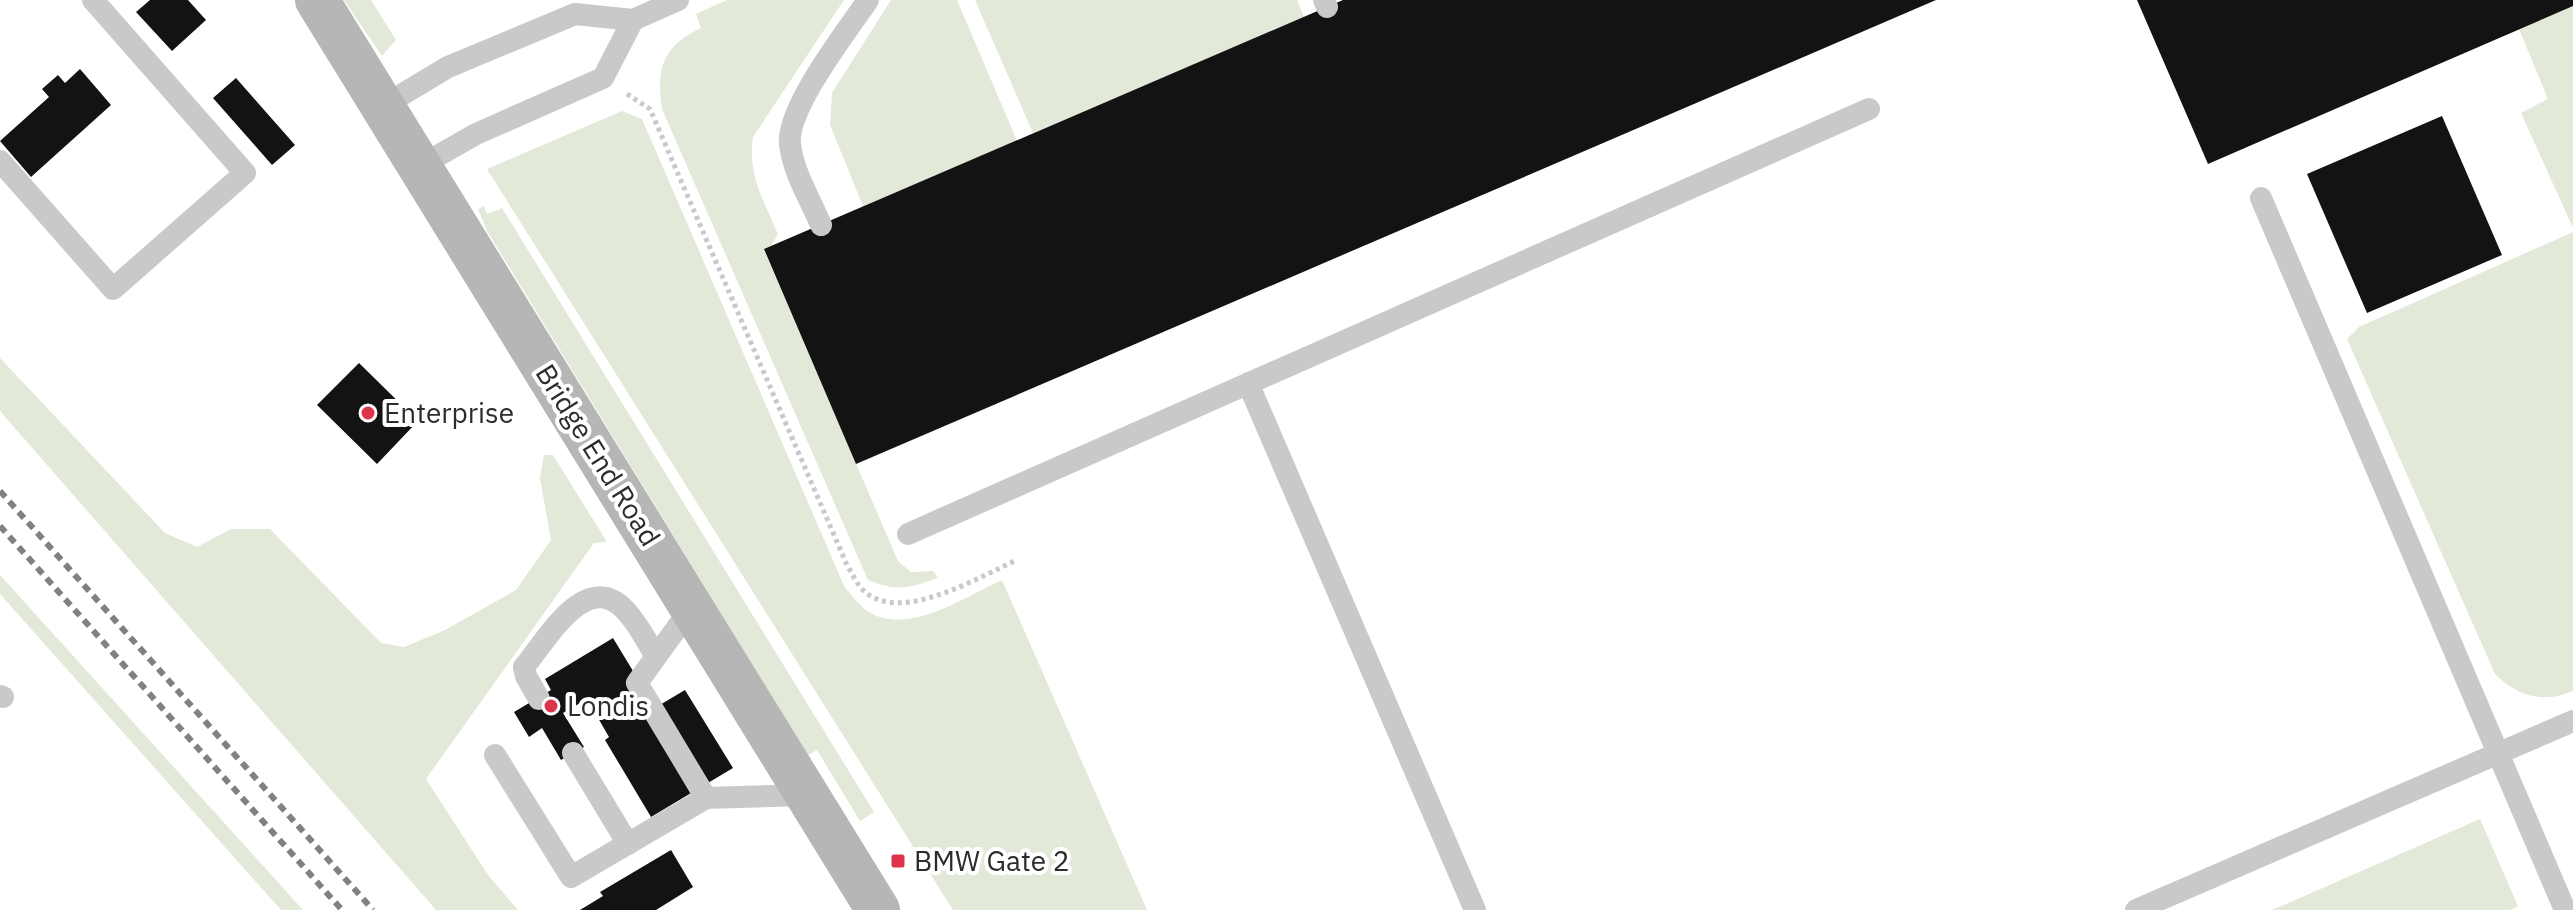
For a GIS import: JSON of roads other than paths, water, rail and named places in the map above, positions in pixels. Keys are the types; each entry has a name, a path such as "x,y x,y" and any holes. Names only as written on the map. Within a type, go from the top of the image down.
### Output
{"main road":[{"name":"Bridge End Road","path":"317,0 878,910"}],"lane":[{"path":"0,161 113,289 245,173 93,0"},
{"path":"383,106 448,67 575,14 633,20 678,0"},
{"path":"821,225 795,167 789,141 798,106 868,0"},
{"path":"420,166 476,134 603,78 633,20"},
{"path":"908,534 1869,109"},
{"path":"2261,198 2565,910"},
{"path":"1248,383 1475,910"},
{"path":"539,699 524,667 576,605 589,597 609,599 623,607 656,656"},
{"path":"692,607 637,683 706,798"},
{"path":"2136,910 2573,721"},
{"path":"573,753 628,844"},
{"path":"495,755 571,877 706,798 807,795"}],"railway":[{"path":"0,491 373,910"},
{"path":"0,526 342,910"}],"place":[{"name":"Enterprise","path":"368,413"},
{"name":"Londis","path":"551,706"},
{"name":"BMW Gate 2","path":"898,861"}]}
